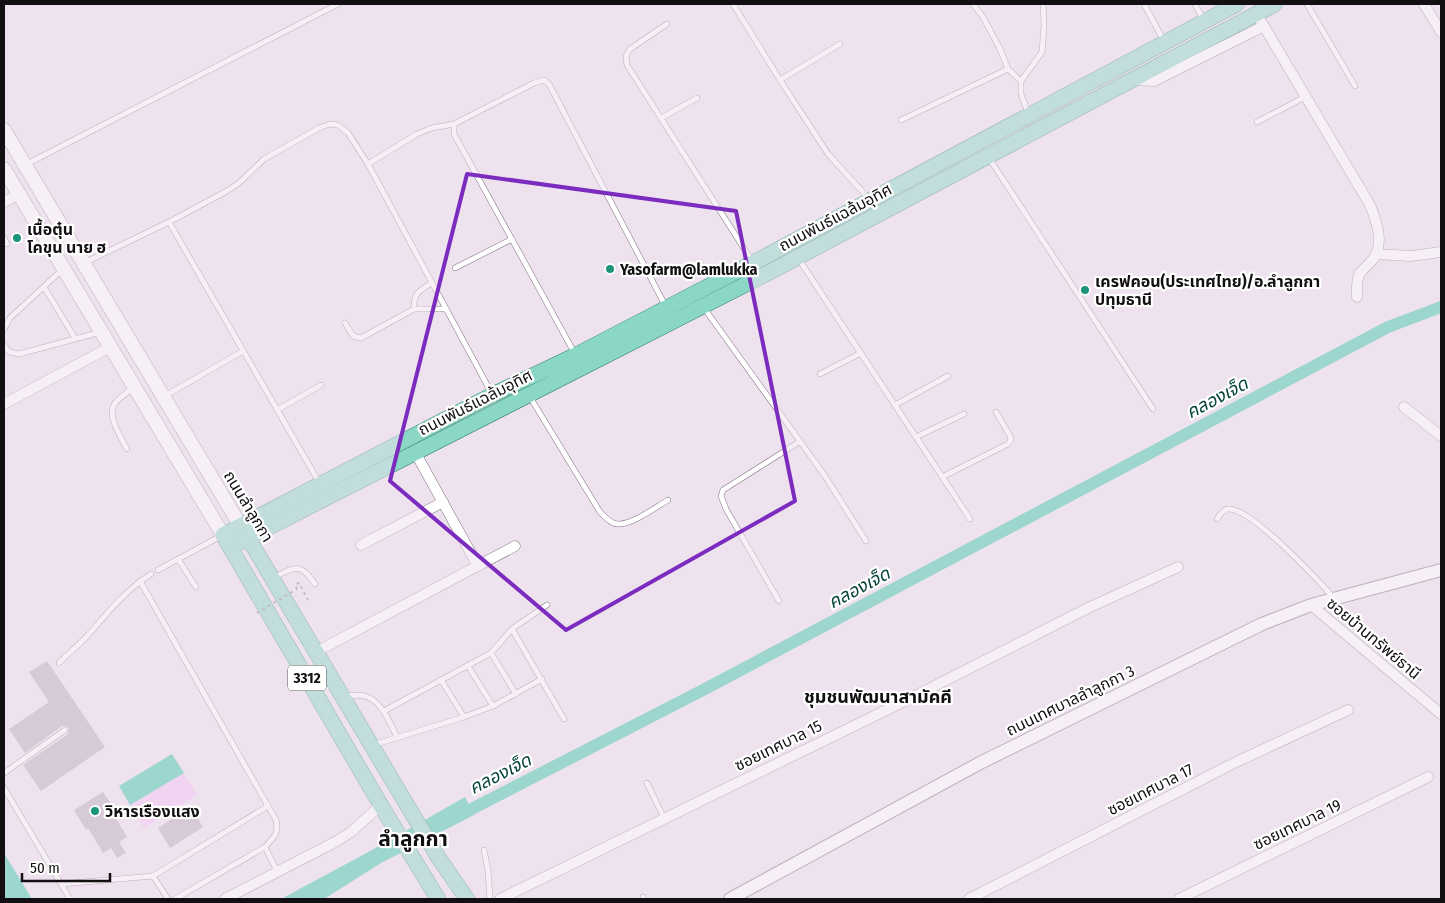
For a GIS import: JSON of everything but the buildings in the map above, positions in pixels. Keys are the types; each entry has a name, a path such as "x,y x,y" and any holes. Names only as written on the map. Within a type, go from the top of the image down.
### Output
{"main road":[{"name":"ถนนพันธ์แฉล้มอุทิศ","path":"244,532 320,484 753,263 1237,4"},
{"name":"ถนนพันธ์แฉล้มอุทิศ","path":"244,532 416,452 702,306 1132,79 1260,20 1275,4"},
{"name":"ถนนลำลูกกา","path":"4,130 438,857 467,899"},
{"name":"3312","path":"4,169 227,541 382,807 438,899"},
{"path":"227,541 244,532"}],"street":[{"path":"1424,4 1441,32"},
{"path":"1260,20 1370,205 1378,225 1376,254 1360,273 1357,281 1357,297"},
{"path":"4,202 19,194"},
{"path":"1376,254 1411,256 1441,252"},
{"path":"4,404 110,347"},
{"path":"1404,407 1441,436"},
{"path":"416,452 478,566"},
{"path":"361,545 443,502"},
{"path":"316,652 515,546"},
{"name":"ซอยเทศบาล 15","path":"500,899 1088,608 1178,567"},
{"name":"ถนนเทศบาลลำลูกกา 3","path":"730,899 980,763 1262,624 1311,605 1441,570"},
{"name":"ซอยบ้านทรัพย์ธานี","path":"1311,605 1441,714"},
{"name":"ซอยเทศบาล 17","path":"969,899 1232,764 1348,710"},
{"name":"ซอยเทศบาล 19","path":"1179,899 1428,777"},
{"path":"225,899 278,873 351,832 382,807"}],"lane":[{"path":"24,165 338,4"},
{"path":"733,4 828,154 870,200"},
{"path":"973,4 988,25 1008,69 1021,81"},
{"path":"1029,115 1021,94 1021,81 1042,52 1043,4"},
{"path":"1144,4 1165,42"},
{"path":"1195,4 1204,21"},
{"path":"1307,4 1355,86"},
{"path":"667,24 630,49 626,56 627,65 753,263"},
{"path":"780,80 840,44"},
{"path":"901,120 1008,69"},
{"path":"368,164 417,134 432,128 454,124 534,82 544,80 549,84 666,308"},
{"path":"1257,122 1305,97"},
{"path":"661,118 697,98"},
{"path":"83,264 169,222 239,183 264,159 319,128 330,124 338,125 348,133 368,164 430,283 492,395"},
{"path":"454,124 454,134 576,355"},
{"path":"987,156 1153,409"},
{"path":"169,222 320,484"},
{"path":"4,238 7,244"},
{"path":"455,268 512,239"},
{"path":"797,257 970,519"},
{"path":"4,329 10,318 64,269"},
{"path":"414,309 413,299 430,283"},
{"path":"44,287 75,338"},
{"path":"702,306 825,476 866,541"},
{"path":"345,323 353,336 361,338 414,309 445,309"},
{"path":"4,345 9,352 19,354 101,332"},
{"path":"163,397 243,351"},
{"path":"820,374 861,354"},
{"path":"895,405 948,376"},
{"path":"277,410 321,385"},
{"path":"127,449 113,418 112,410 115,404 134,387"},
{"path":"529,394 600,512 610,521 618,525 630,521 668,500"},
{"path":"942,477 1008,444 1011,440 1010,436 996,412"},
{"path":"916,437 964,414"},
{"path":"780,601 726,509 721,496 723,490 799,442"},
{"path":"1217,519 1227,509 1238,511 1250,518 1304,566 1334,599"},
{"path":"158,570 178,559 227,541"},
{"path":"178,559 196,587"},
{"path":"272,579 292,568 299,568 307,572 315,584"},
{"path":"59,663 89,635 103,617 140,581 151,574"},
{"path":"140,581 276,820 278,829 274,837 264,846 175,899"},
{"path":"384,711 491,653 512,629 547,605"},
{"path":"512,629 564,719"},
{"path":"491,653 516,694"},
{"path":"468,666 493,706"},
{"path":"372,745 464,717 493,706 542,679"},
{"path":"441,680 464,717"},
{"path":"342,696 364,696 372,700 384,711 397,737"},
{"path":"4,773 65,730"},
{"path":"647,783 664,818"},
{"path":"4,788 70,899"},
{"path":"61,884 153,876 268,806"},
{"path":"264,846 278,873"},
{"path":"484,850 488,870 490,899"},
{"path":"153,876 168,899"}],"path":[{"path":"257,613 298,589 295,585 299,583 308,600"}],"highlighted area":[{"path":"467,174 736,211 795,501 566,630 390,481"}],"shaded area":[{"path":"172,754 184,773 130,805 119,786"},
{"path":"184,773 197,795 144,828 130,805"},
{"path":"465,797 474,815 381,863 324,899 281,899 372,850"},
{"path":"4,853 32,899 4,899"}],"waterway":[{"name":"คลองเจ็ด","path":"458,816 703,690 1388,327 1441,307"}],"place":[{"name":"เนื้อตุ๋น โคขุน นาย ฮ","path":"17,238"},
{"name":"Yasofarm@lamlukka","path":"610,269"},
{"name":"เครฟคอน(ประเทศไทย)/อ.ลำลูกกา ปทุมธานี","path":"1085,290"},
{"name":"วิหารเรืองแสง","path":"95,811"}],"district":[{"name":"ชุมชนพัฒนาสามัคคี","path":"878,697"},
{"name":"ลำลูกกา","path":"413,839"}]}
